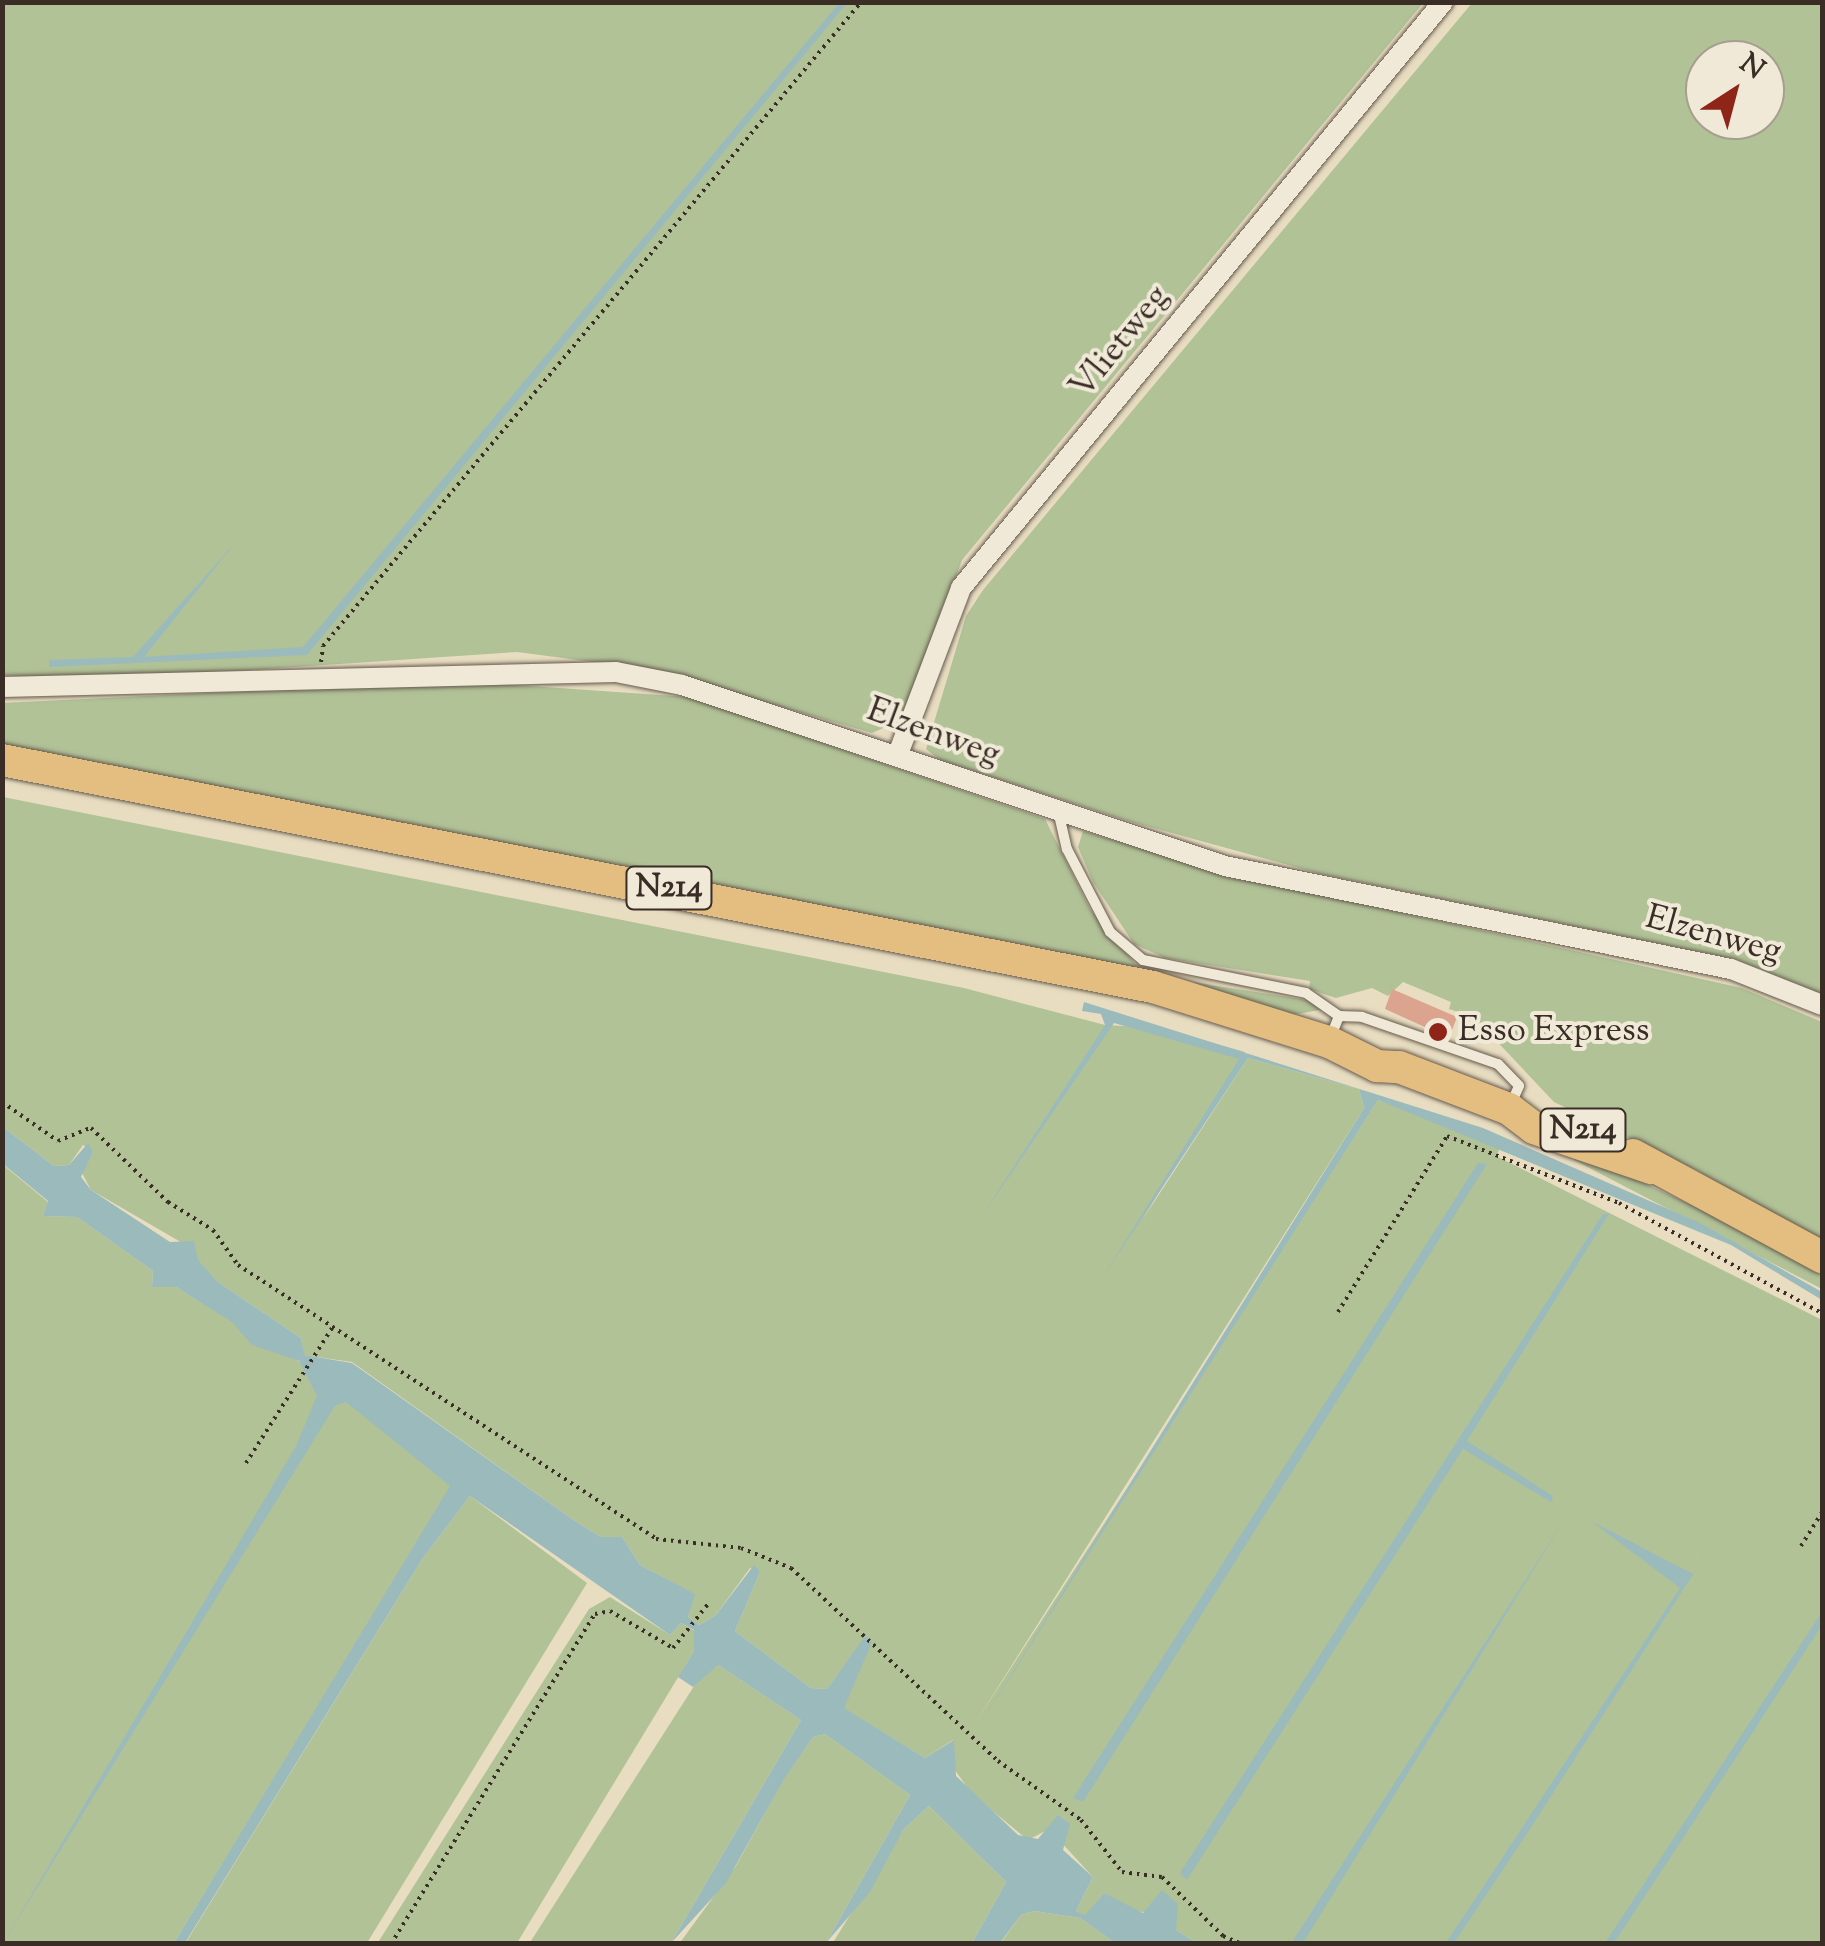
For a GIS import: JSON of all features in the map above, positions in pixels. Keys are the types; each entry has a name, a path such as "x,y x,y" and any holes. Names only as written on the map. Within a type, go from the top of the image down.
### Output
{"main road":[{"name":"N214","path":"2,760 1000,953 1334,1029 1382,1051 1399,1066 1509,1109 1544,1112 1822,1257"}],"street":[{"name":"Vlietweg","path":"898,754 961,588 1444,2"},
{"name":"Elzenweg","path":"2,687 616,672 898,754 1059,815 1226,866 1731,969 1822,1005"}],"lane":[{"path":"1059,815 1066,849 1110,932 1143,960 1306,993 1334,1029 1404,1029 1498,1064 1518,1086 1509,1109"}],"path":[{"path":"320,679 323,646 861,2"},
{"path":"2,1102 58,1141 91,1128 168,1202 213,1230 238,1266 656,1539 740,1548 791,1568 998,1760 1082,1820 1122,1872 1162,1877 1223,1936 1242,1944"},
{"path":"1338,1312 1446,1136 1619,1203 1822,1313"},
{"path":"246,1462 333,1326"},
{"path":"1801,1546 1822,1512"},
{"path":"391,1944 595,1614 610,1611 674,1648 683,1642 708,1604"}],"green space":[{"path":"2,3 1423,3 962,560 904,719 872,733 654,670 517,652 86,681 3,675"},
{"path":"1472,3 1822,3 1822,994 1735,959 1321,874 1128,821 940,760 926,749 966,616 983,590"},
{"path":"457,681 689,697 1045,819 1090,909 1142,972 3,746 2,703"},
{"path":"3,797 964,988 1105,1025 1160,1028 1245,1052 1141,1222 1248,1058 1359,1089 1364,1108 974,1725 1378,1100 1501,1146 1496,1156 1822,1320 1822,1943 1197,1943 1176,1930 1175,1915 1133,1911 1104,1893 1085,1916 1076,1911 1093,1877 1049,1829 1028,1840 972,1794 952,1766 953,1740 925,1758 843,1708 871,1642 865,1637 827,1689 811,1688 735,1631 760,1572 750,1568 715,1616 699,1625 688,1617 694,1594 640,1565 622,1537 601,1537 575,1521 352,1362 303,1355 301,1338 218,1282 179,1241 91,1190 81,1171 93,1152 83,1145 69,1165 54,1166 3,1127"},
{"path":"1083,831 1235,876 1742,988 1822,1022 1822,1248 1698,1171 1554,1102 1474,1017 1449,1009 1451,1002 1403,982 1388,996 1372,988 1336,998 1309,989 1310,981 1165,958 1134,944 1093,882 1078,847"},
{"path":"1186,981 1307,1000 1324,1009 1293,1015"},
{"path":"1577,1152 1732,1224 1822,1276 1822,1289 1574,1160"},
{"path":"2,1164 48,1202 43,1216 77,1217 153,1271 152,1287 176,1287 298,1361 451,1486 174,1943 3,1943"},
{"path":"470,1496 587,1583 367,1943 185,1944 423,1558"},
{"path":"610,1597 670,1635 681,1623 695,1631 694,1651 517,1943 377,1944 589,1609"},
{"path":"718,1665 801,1720 671,1943 529,1944 705,1669"},
{"path":"825,1734 910,1795 826,1943 679,1944 736,1866 784,1778 813,1737"},
{"path":"929,1806 1006,1882 972,1943 832,1944 903,1830"},
{"path":"1034,1911 1080,1918 1115,1943 1000,1944 1021,1915"}],"water":[{"path":"839,3 847,3 307,655 49,667 49,660 133,657 235,543 144,657 303,647"},
{"path":"1084,1002 1483,1128 1700,1223 1822,1292 1822,1300 1731,1245 1378,1100 978,1728 1364,1108 1359,1089 1248,1058 1101,1280 1239,1059 1114,1023 980,1219 1105,1025 1101,1014 1082,1011"},
{"path":"3,1127 54,1166 69,1165 88,1143 93,1152 81,1177 91,1190 170,1242 194,1241 198,1260 218,1282 301,1338 304,1355 352,1363 575,1521 601,1537 622,1537 640,1565 695,1594 688,1617 699,1625 715,1616 754,1565 760,1572 735,1631 811,1688 827,1689 865,1636 872,1642 844,1708 925,1758 954,1740 956,1776 1018,1835 1038,1839 1058,1815 1070,1824 1063,1850 1093,1877 1076,1911 1085,1915 1104,1893 1143,1913 1162,1890 1178,1904 1176,1930 1197,1943 1115,1943 1080,1918 1034,1911 1021,1915 1000,1943 972,1943 1006,1882 929,1806 903,1830 870,1892 826,1943 910,1795 825,1734 813,1737 784,1779 726,1883 671,1943 801,1720 718,1665 693,1687 678,1677 694,1651 694,1630 681,1623 670,1635 470,1496 423,1558 185,1943 174,1943 450,1486 346,1402 335,1406 3,1943 296,1446 317,1396 299,1361 252,1345 232,1322 176,1287 152,1287 153,1271 77,1217 43,1216 48,1201 3,1164"},
{"path":"1478,1163 1487,1164 1083,1802 1073,1798"},
{"path":"1603,1214 1609,1214 1467,1441 1553,1496 1551,1502 1463,1449 1187,1880 1180,1873"},
{"path":"1822,1373 1530,1829 1454,1943 1446,1943 1680,1588 1591,1521 1693,1574"},
{"path":"1566,1517 1303,1943 1292,1943 1292,1942"},
{"path":"1822,1612 1822,1625 1751,1735 1614,1943 1605,1943"}],"building":[{"path":"1392,989 1457,1017 1449,1038 1385,1009"}],"place":[{"name":"Esso Express","path":"1438,1032"}]}
